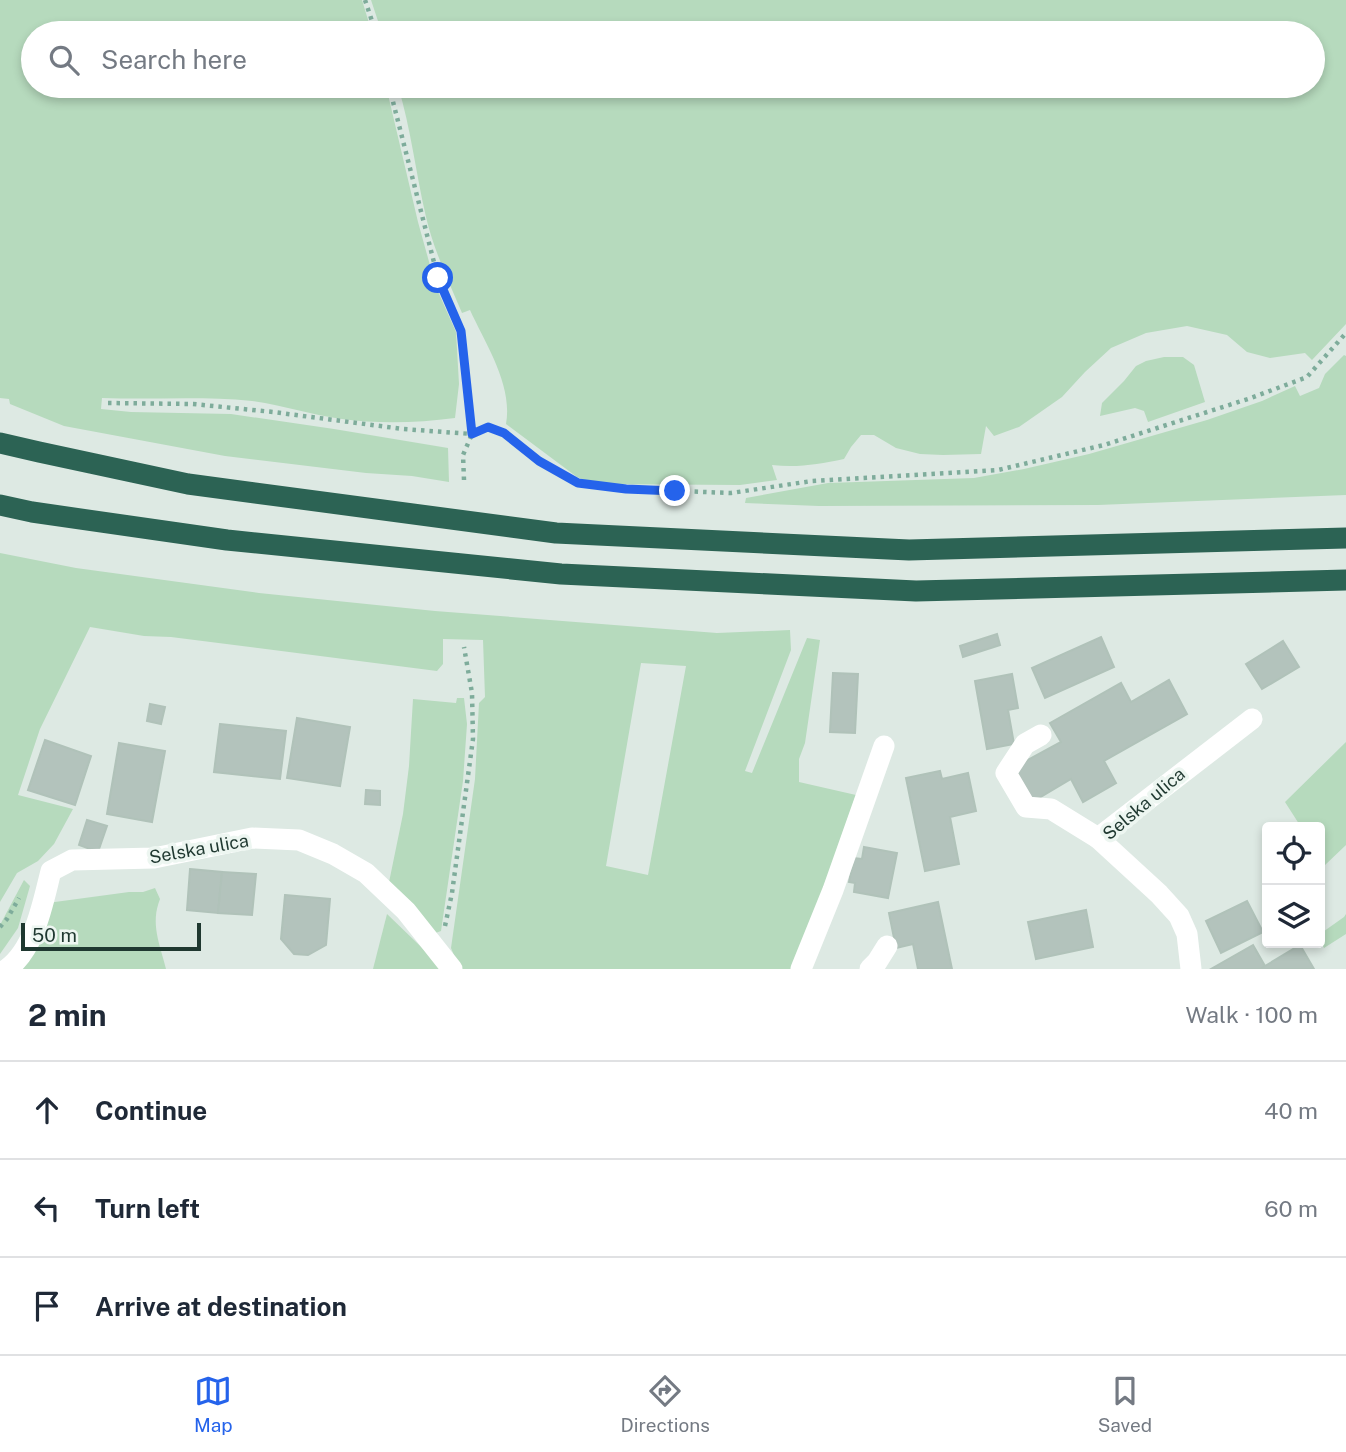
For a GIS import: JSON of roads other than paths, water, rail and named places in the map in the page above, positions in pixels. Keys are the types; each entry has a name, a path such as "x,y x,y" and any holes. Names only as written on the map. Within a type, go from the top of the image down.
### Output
{"highway":[{"path":"0,443 188,484 556,533 909,550 1346,538"},
{"path":"0,505 228,540 561,574 916,591 1346,580"}],"street":[{"name":"Selska ulica","path":"1191,969 1187,933 1179,916 1098,838 1252,719"},
{"path":"1041,735 1025,744 1006,773 1026,807 1051,809 1098,838"},
{"path":"801,969 833,890 884,746"},
{"name":"Selska ulica","path":"7,969 18,961 38,921 51,871 72,860 154,858 252,838 299,841 333,854 366,873 406,911 446,961"},
{"path":"870,969 887,946"}]}
